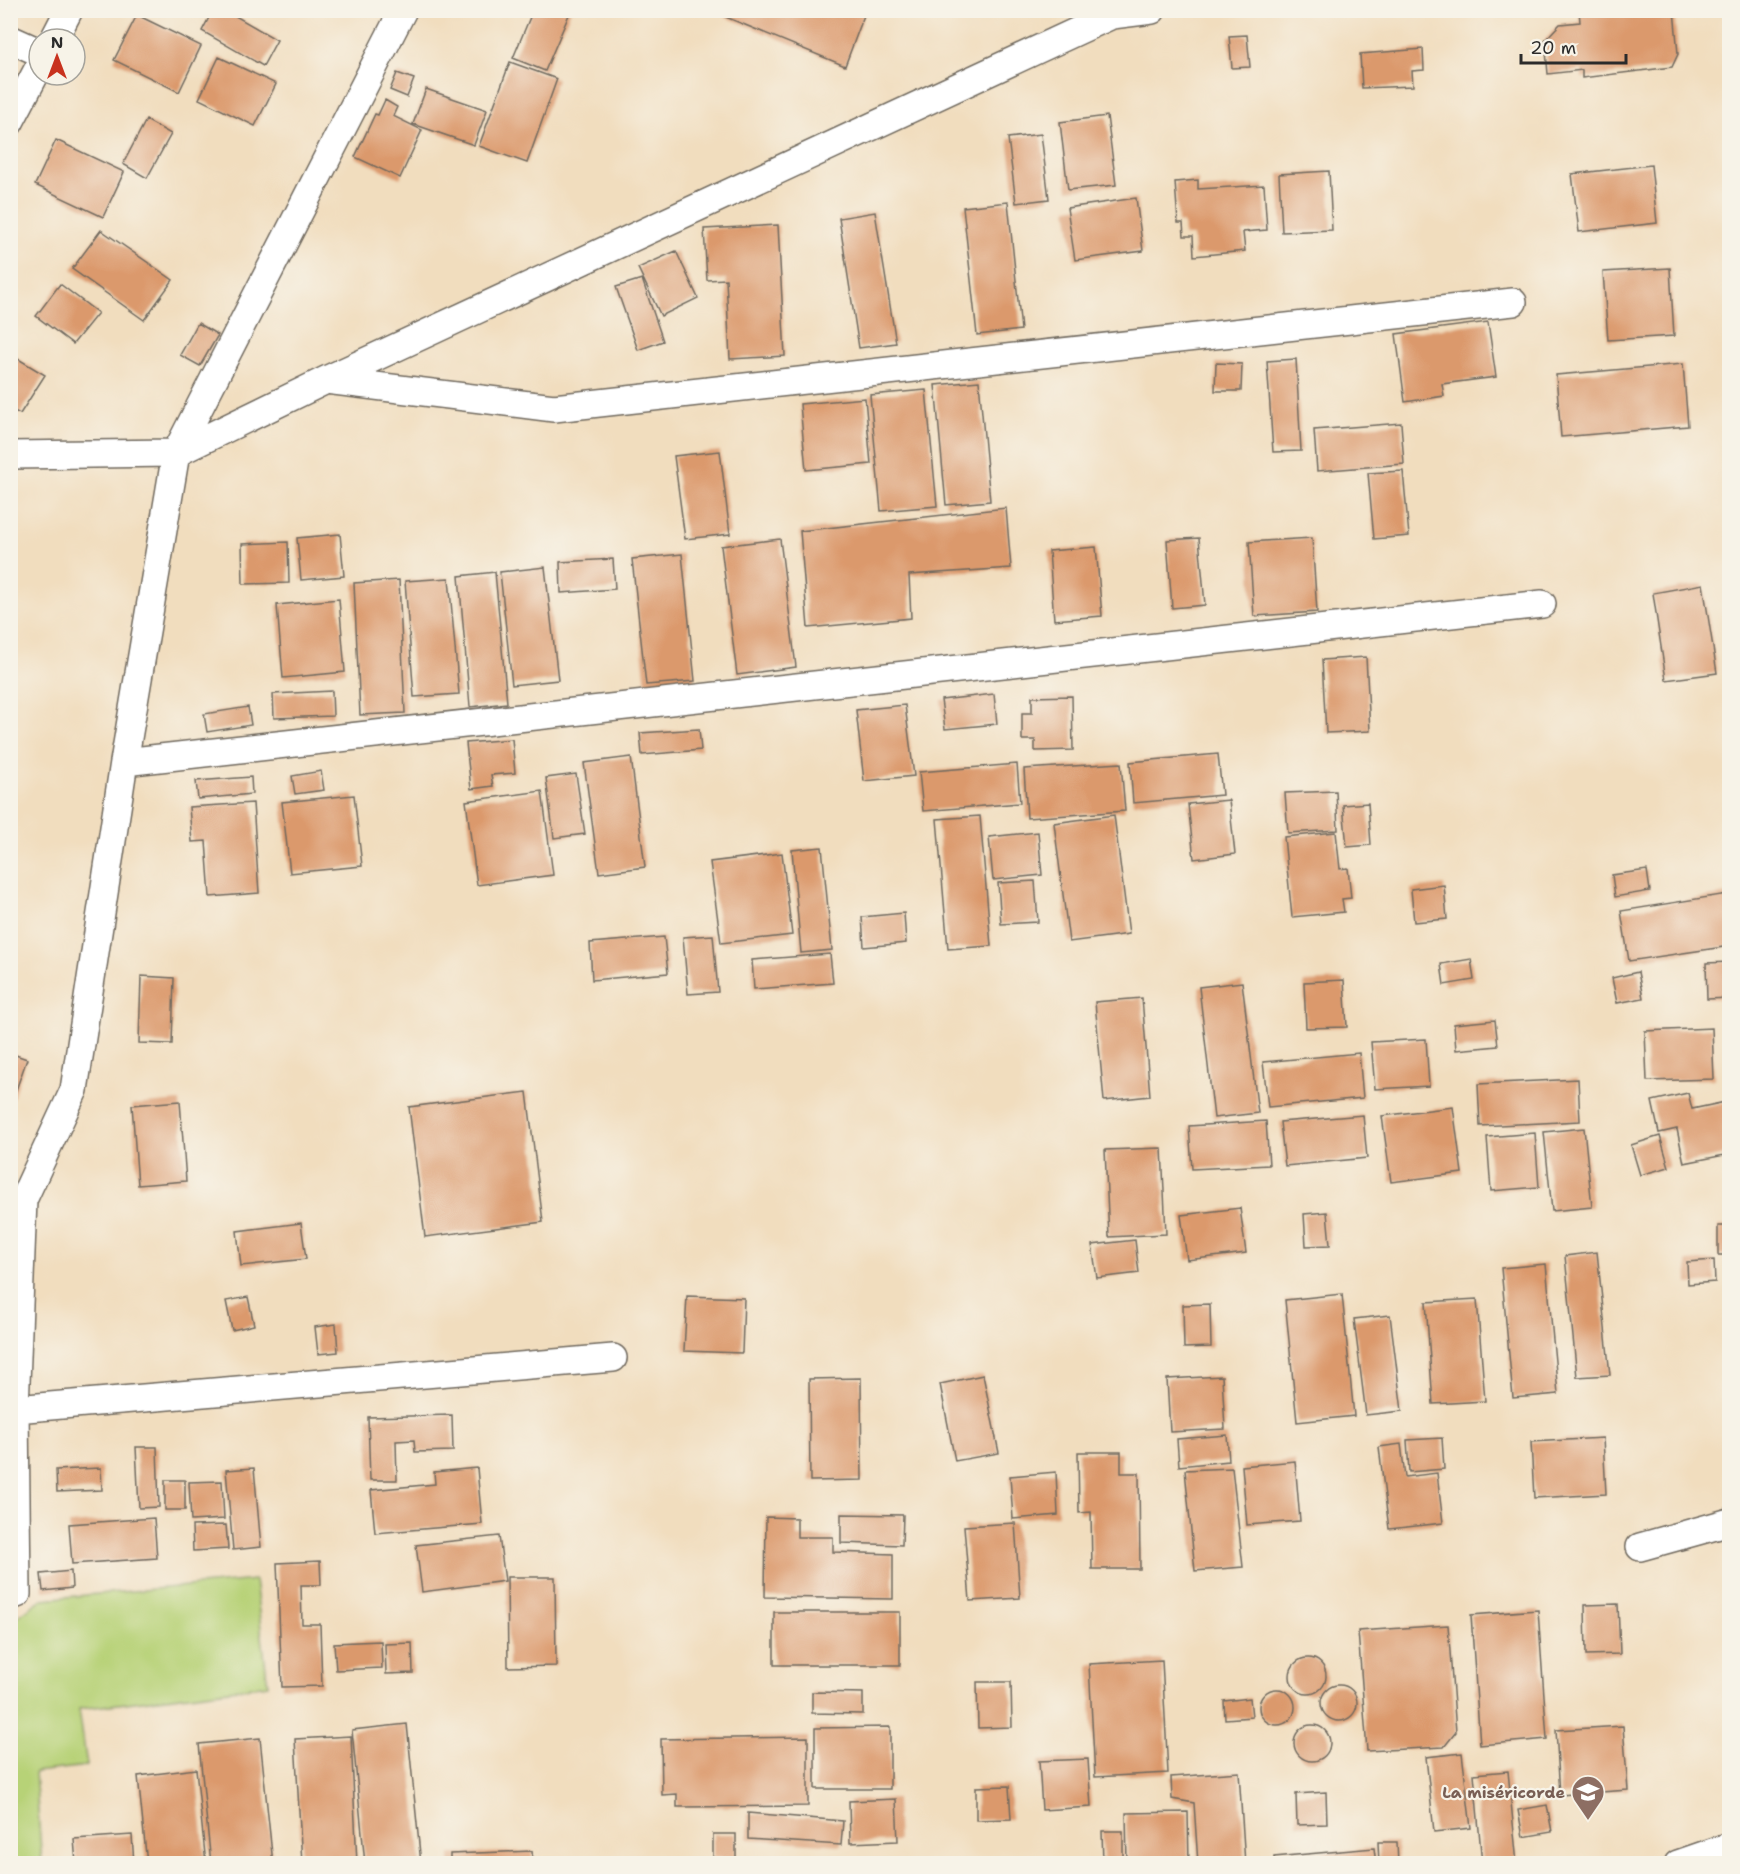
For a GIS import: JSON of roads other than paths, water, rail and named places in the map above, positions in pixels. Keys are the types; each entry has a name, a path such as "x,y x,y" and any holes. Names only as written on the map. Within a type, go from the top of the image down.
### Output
{"street":[{"path":"60,27 69,10"},
{"path":"10,1592 17,1594 15,1409 17,1198 74,1090 124,762 176,453 403,10"},
{"path":"10,455 176,453 326,380 1111,13 1152,10"},
{"path":"10,39 27,47"},
{"path":"10,122 28,87"},
{"path":"326,380 554,408 1513,302"},
{"path":"124,762 1542,604"},
{"path":"15,1409 613,1358"},
{"path":"1640,1547 1730,1522"},
{"path":"1678,1863 1730,1845"}],"place":[{"name":"La miséricorde","path":"1588,1821"}]}
